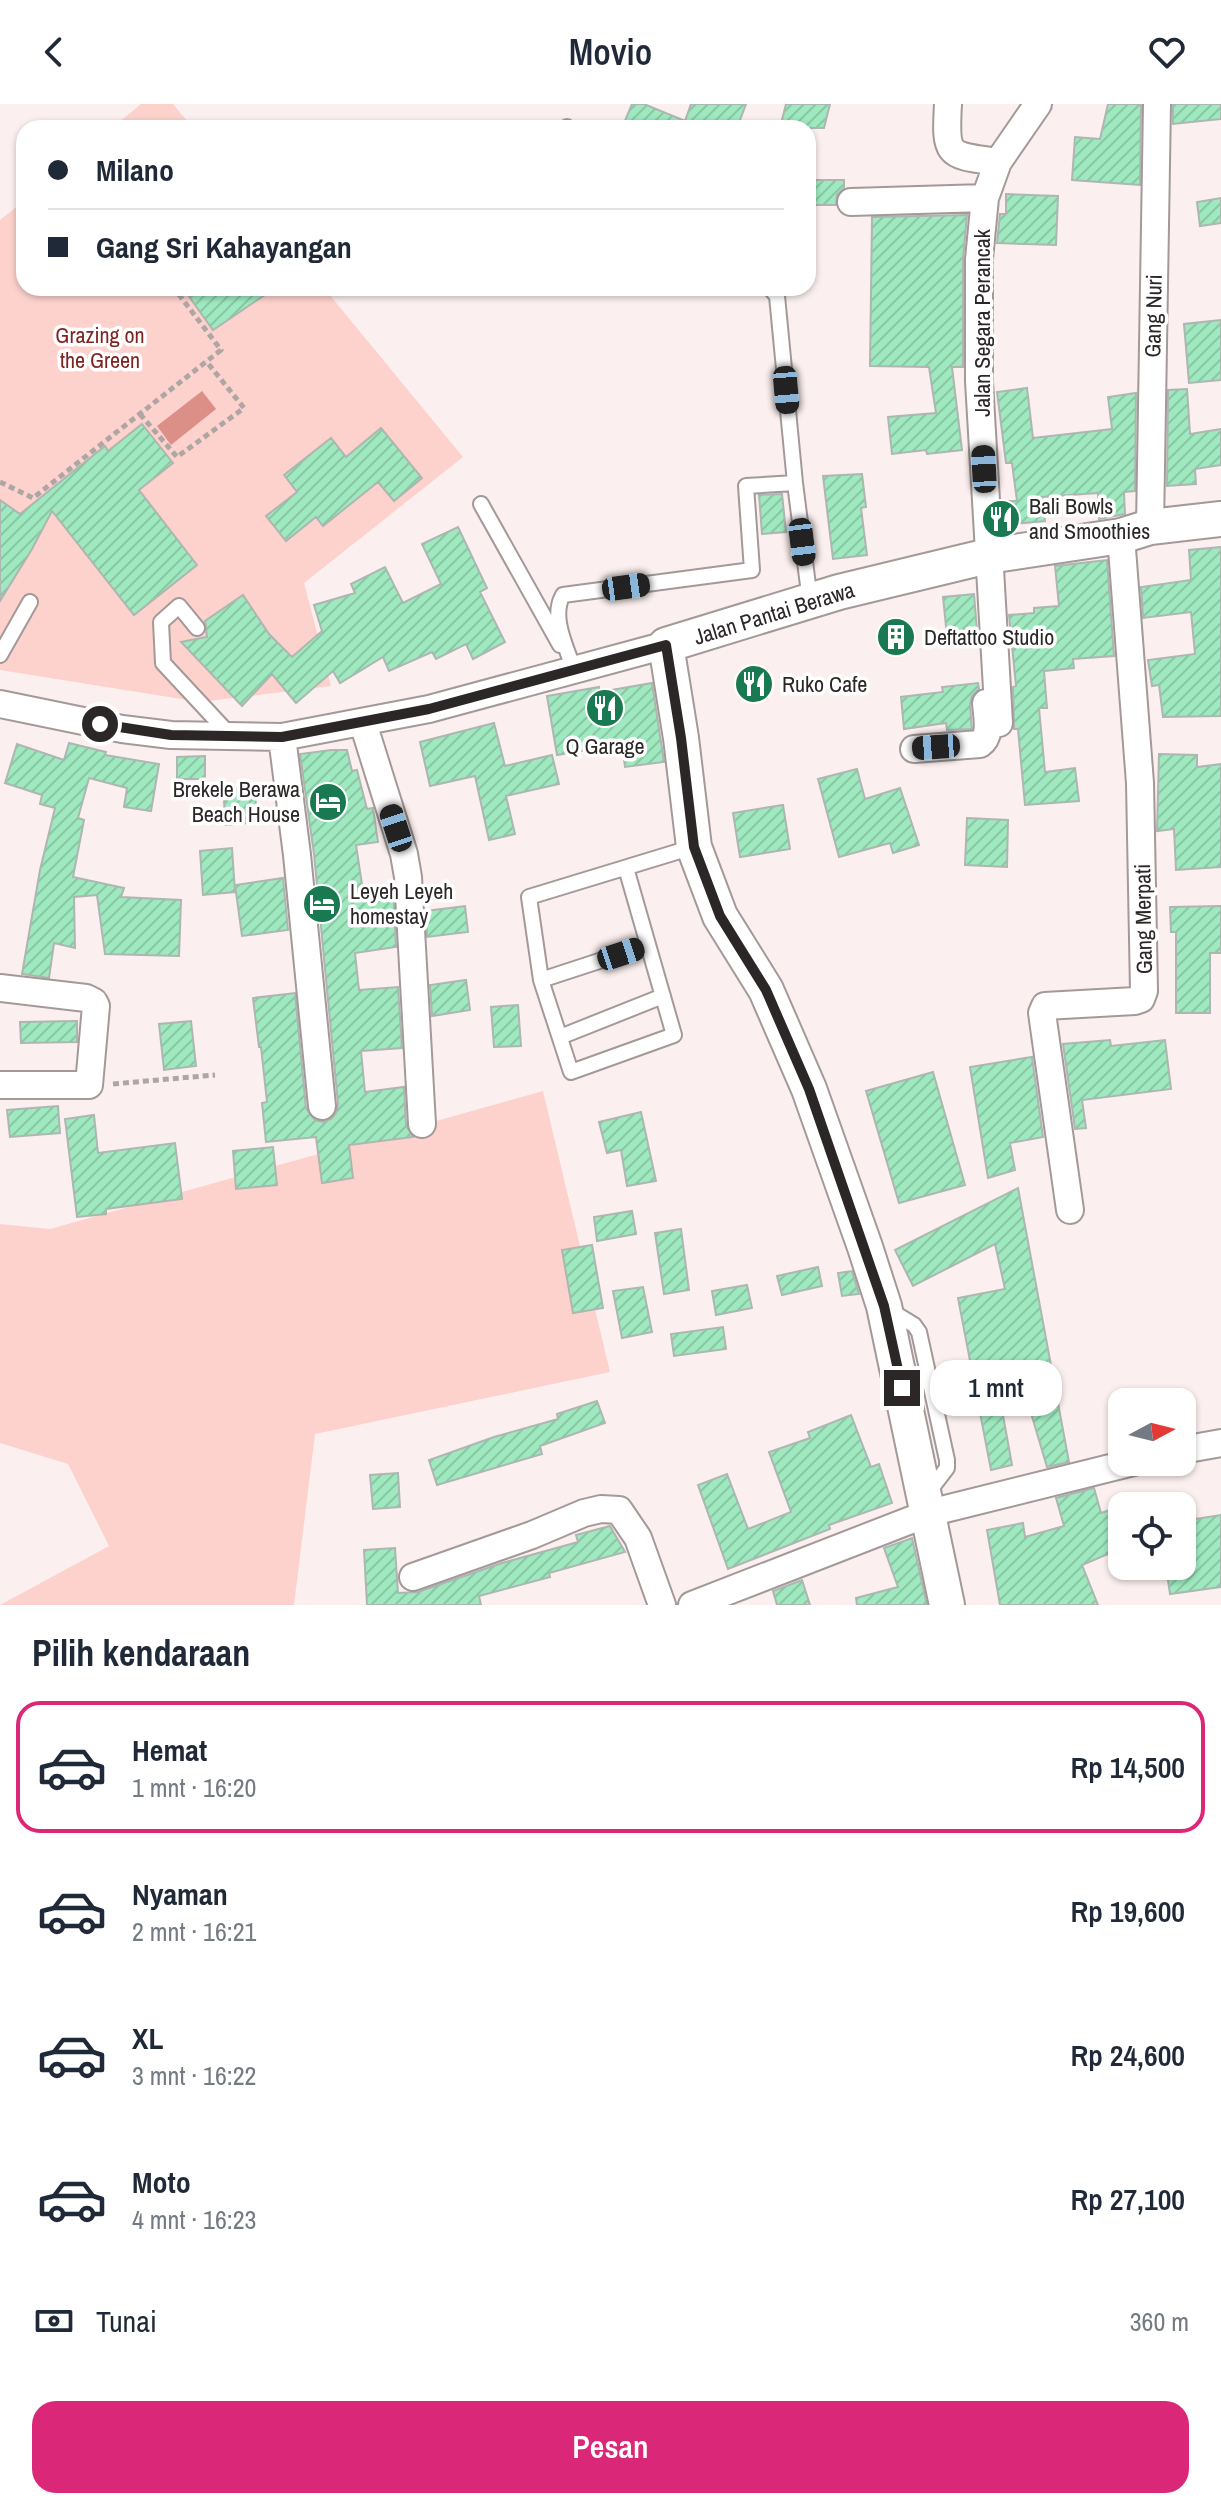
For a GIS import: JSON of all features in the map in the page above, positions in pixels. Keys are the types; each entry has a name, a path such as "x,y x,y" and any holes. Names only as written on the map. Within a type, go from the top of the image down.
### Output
{"street":[{"path":"948,104 949,147 957,155 998,162"},
{"name":"Jalan Segara Perancak","path":"983,558 979,259 985,198 998,162 1038,104"},
{"name":"Gang Nuri","path":"1135,532 1157,104"},
{"path":"851,202 985,198"},
{"name":"Jalan Pantai Berawa","path":"0,704 122,729 171,735 282,737 429,709 666,645 810,601 983,558 1221,519"},
{"name":"Gang Merpati","path":"1070,1210 1042,1013 1045,1006 1135,1001 1141,999 1144,991 1135,532"},
{"path":"983,558 999,723"},
{"path":"914,749 980,744 986,740 983,558"},
{"path":"666,645 694,847 720,916 766,990 809,1089 884,1306 947,1605"},
{"path":"363,723 404,854 408,877 422,1124"},
{"path":"282,737 322,1106"},
{"path":"0,988 86,998 96,1006 89,1085 0,1085"},
{"path":"1196,1447 1221,1443"},
{"path":"692,1605 928,1504 1108,1467"},
{"path":"413,1577 584,1513 610,1508 619,1510 638,1538 662,1605"}],"lane":[{"path":"777,296 810,601"},
{"path":"574,670 557,616 557,604 563,595 752,570 746,486 795,483"},
{"path":"481,504 574,670"},
{"path":"0,655 30,602"},
{"path":"197,628 179,606 161,622 163,663 231,735"},
{"path":"626,868 674,1035 571,1072 541,980 529,897 694,847"},
{"path":"541,980 648,945"},
{"path":"560,1037 663,996"}],"path":[{"path":"0,482 33,498 221,350 180,296"},
{"path":"140,414 177,457 244,408 206,361"},
{"path":"89,1085 215,1075"}],"green space":[{"path":"141,104 173,104 186,120 122,120"},
{"name":"Grazing on the Green","path":"16,207 16,296 331,296 463,457 304,583 331,686 200,702 0,670 0,220"},
{"path":"543,1091 610,1372 315,1434 294,1605 0,1605 109,1546 68,1464 0,1443 0,1224 50,1229"}],"shaded area":[{"path":"202,391 216,409 171,445 157,426"}],"building":[{"path":"632,104 644,104 683,120 625,120"},
{"path":"691,104 746,104 740,120 685,120"},
{"path":"786,104 830,104 824,128 816,128 816,120 782,120"},
{"path":"1108,104 1141,104 1140,185 1072,180 1075,137 1100,139"},
{"path":"1173,104 1221,104 1221,119 1173,124"},
{"path":"816,180 844,180 844,188 837,195 836,205 816,205"},
{"path":"1006,194 1058,196 1056,245 997,243 1000,214 1006,214"},
{"path":"1221,198 1221,223 1200,226 1197,202"},
{"path":"967,215 963,259 963,367 952,367 962,450 892,454 888,417 936,413 929,367 870,366 872,217"},
{"path":"189,296 263,296 213,330"},
{"path":"1221,320 1221,380 1189,383 1184,324"},
{"path":"1027,388 1033,438 1112,429 1108,397 1136,393 1135,491 1124,492 1125,514 1099,519 1098,493 1042,497 1045,521 1012,524 1009,501 1017,501 1012,463 1006,463 997,392"},
{"path":"1187,389 1190,434 1221,429 1221,465 1195,469 1196,484 1167,486 1168,390"},
{"path":"142,424 173,463 139,490 197,565 134,615 52,511 0,601 0,500 20,514 105,446 108,451"},
{"path":"381,428 422,478 394,501 378,482 323,526 316,517 286,541 266,516 297,492 284,475 331,438 346,457"},
{"path":"862,474 866,507 861,508 867,555 833,559 823,476"},
{"path":"782,494 786,532 762,534 759,495"},
{"path":"458,527 487,588 480,592 505,642 473,659 466,644 436,659 432,652 389,671 383,657 340,683 333,671 296,703 272,674 242,706 181,642 207,637 205,621 243,595 269,634 292,657 322,631 314,605 355,593 351,584 385,567 403,603 441,584 422,544"},
{"path":"1221,547 1221,716 1163,717 1159,685 1152,686 1148,660 1195,654 1191,612 1143,618 1141,587 1191,580 1189,550"},
{"path":"1107,560 1114,656 1073,659 1074,668 1044,671 1047,708 1039,708 1045,772 1075,768 1079,801 1025,805 1018,729 1014,729 1013,687 1016,686 1009,615 1034,613 1034,608 1059,606 1055,566"},
{"path":"974,594 978,643 948,646 943,597"},
{"path":"652,683 664,762 625,767 622,744 557,755 547,696 599,687 600,692"},
{"path":"978,683 979,689 972,696 970,704 972,729 947,730 946,723 904,729 901,697 943,692 942,687"},
{"path":"494,723 505,766 552,755 559,784 506,796 515,834 489,840 475,776 430,786 420,742"},
{"path":"69,743 106,752 105,755 159,764 151,811 124,807 127,788 89,778 78,818 84,820 73,877 124,888 121,897 181,900 179,956 105,954 97,895 74,897 75,948 54,943 49,978 22,974 40,870 55,808 40,804 42,795 5,783 17,744 64,760"},
{"path":"347,750 352,771 357,770 367,809 373,808 378,842 356,845 363,891 393,887 396,947 355,953 359,990 398,987 402,1048 361,1051 365,1092 404,1087 406,1125 413,1137 349,1145 353,1178 322,1183 316,1137 266,1142 262,1103 267,1102 253,998 295,993 306,1108 315,1120 323,1122 331,1119 338,1104 314,854 300,754"},
{"path":"1159,754 1197,755 1197,767 1221,764 1221,867 1176,870 1174,829 1157,831"},
{"path":"205,756 205,779 177,779 177,757"},
{"path":"857,769 865,799 900,788 919,845 893,853 890,843 839,857 818,779"},
{"path":"254,786 258,822 226,825 223,790"},
{"path":"783,805 790,849 740,857 733,813"},
{"path":"967,818 1008,820 1007,867 965,865"},
{"path":"232,848 235,892 203,895 200,851"},
{"path":"283,878 288,930 242,936 235,885"},
{"path":"465,906 468,932 427,937 426,911"},
{"path":"1221,906 1221,953 1210,953 1210,1013 1176,1013 1176,932 1171,932 1170,907"},
{"path":"466,980 470,1010 432,1016 430,985"},
{"path":"518,1005 521,1046 494,1047 491,1007"},
{"path":"77,1021 77,1042 21,1043 20,1022"},
{"path":"191,1021 196,1066 164,1070 159,1024"},
{"path":"1110,1040 1111,1046 1165,1040 1171,1089 1082,1100 1086,1128 1075,1129 1063,1044"},
{"path":"1032,1057 1043,1137 1010,1143 1015,1170 988,1178 970,1067"},
{"path":"933,1072 965,1185 899,1203 866,1091"},
{"path":"58,1106 60,1133 10,1137 7,1110"},
{"path":"641,1112 656,1181 627,1186 621,1150 607,1153 599,1122"},
{"path":"94,1115 98,1153 175,1143 182,1199 106,1209 106,1214 77,1217 65,1119"},
{"path":"273,1147 277,1185 236,1189 233,1151"},
{"path":"1018,1188 1069,1462 1047,1467 1020,1376 997,1382 1012,1465 991,1470 958,1298 1005,1289 995,1244 913,1286 895,1250"},
{"path":"632,1211 636,1234 597,1241 594,1217"},
{"path":"681,1229 689,1290 664,1294 655,1233"},
{"path":"592,1245 603,1308 573,1313 562,1250"},
{"path":"818,1267 822,1286 782,1295 777,1276"},
{"path":"852,1271 859,1294 842,1296 838,1273"},
{"path":"747,1285 752,1308 716,1315 712,1291"},
{"path":"643,1287 652,1332 622,1338 613,1291"},
{"path":"723,1327 726,1349 674,1356 671,1334"},
{"path":"597,1401 605,1423 540,1446 542,1454 437,1485 429,1460 558,1419 557,1414"},
{"path":"851,1415 871,1467 879,1464 892,1503 829,1525 830,1529 728,1569 698,1485 727,1474 748,1529 791,1512 769,1452 810,1438 808,1432"},
{"path":"398,1473 400,1507 373,1509 370,1475"},
{"path":"1094,1488 1101,1513 1108,1511 1108,1554 1082,1565 1098,1605 1000,1605 987,1530 1023,1523 1025,1537 1064,1526 1056,1498"},
{"path":"1221,1515 1221,1587 1170,1594 1168,1580 1196,1580 1196,1519"},
{"path":"610,1526 625,1552 479,1596 481,1605 367,1605 364,1550 395,1548 398,1593 418,1592 502,1563 578,1542 576,1535"},
{"path":"912,1538 927,1605 857,1605 856,1598 898,1587 884,1548"},
{"path":"802,1580 810,1605 777,1605 773,1591"}],"place":[{"name":"Bali Bowls and Smoothies","path":"1001,519"},
{"name":"Deftattoo Studio","path":"896,637"},
{"name":"Ruko Cafe","path":"754,684"},
{"name":"Q Garage","path":"605,708"},
{"name":"Brekele Berawa Beach House","path":"328,802"},
{"name":"Leyeh Leyeh homestay","path":"322,904"}],"route":[{"path":"100,724 171,735 282,737 429,709 666,645 694,847 720,916 766,990 809,1089 884,1306 902,1388"}]}
